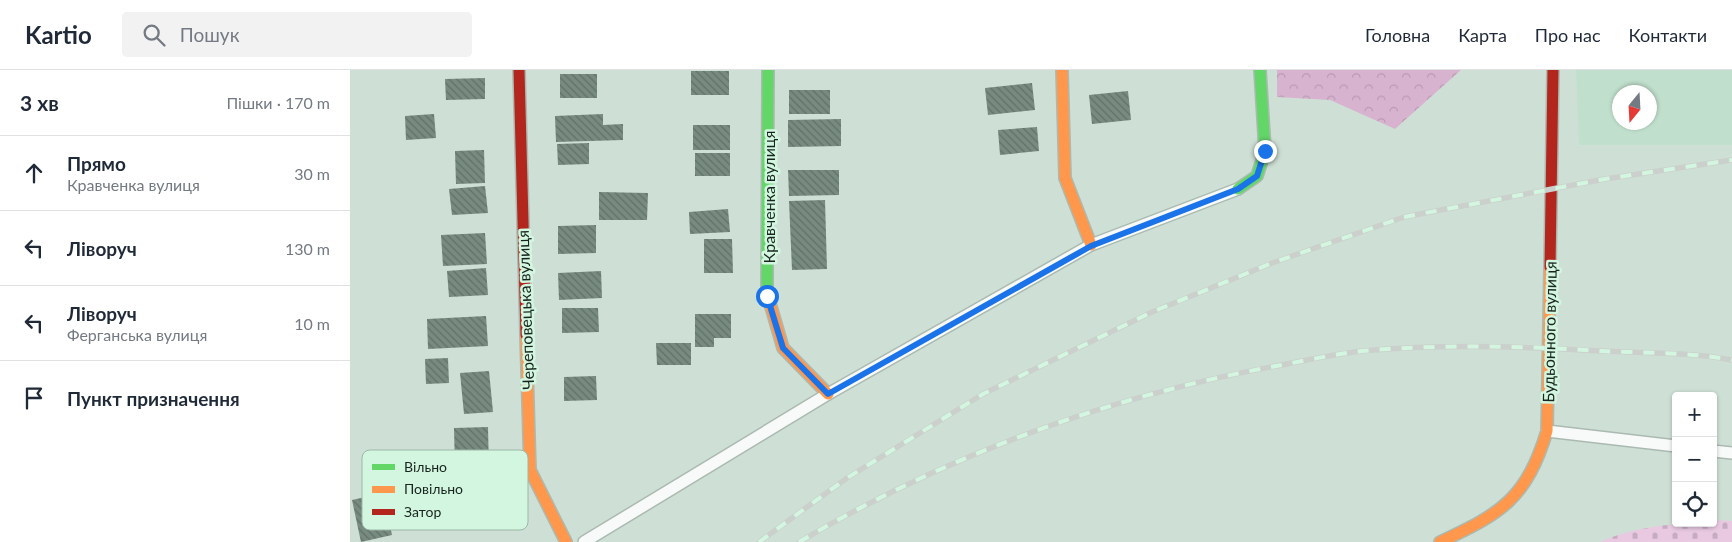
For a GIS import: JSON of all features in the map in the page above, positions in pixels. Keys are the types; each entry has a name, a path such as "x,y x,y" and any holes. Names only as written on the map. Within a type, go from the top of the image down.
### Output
{"street":[{"name":"Череповецька вулиця","path":"519,70 530,470 566,542"},
{"name":"Кравченка вулиця","path":"768,70 767,296 783,348 828,394"},
{"path":"1062,70 1065,178 1091,246"},
{"path":"1238,189 1257,176 1265,151 1260,70"},
{"name":"Будьонного вулиця","path":"1440,542 1491,518 1510,502 1528,481 1539,460 1547,431 1553,70"}],"lane":[{"path":"584,542 828,394 1091,246 1238,189"},
{"path":"1547,431 1672,446"},
{"path":"1717,451 1732,453"}],"shaded area":[{"path":"1576,70 1732,70 1732,145 1579,145"}],"green space":[{"path":"1277,70 1461,70 1395,129 1330,100 1277,97"},
{"path":"1717,520 1732,521 1732,542 1600,542 1628,532 1672,525 1672,527 1717,527"}],"building":[{"path":"691,71 729,71 729,95 691,95"},
{"path":"560,74 597,74 597,98 560,98"},
{"path":"485,78 485,99 446,100 445,79"},
{"path":"1032,83 1035,110 988,115 985,88"},
{"path":"789,90 830,90 830,114 789,114"},
{"path":"1128,91 1131,120 1092,124 1089,95"},
{"path":"434,114 436,138 406,140 405,116"},
{"path":"603,114 603,125 623,124 623,140 556,142 555,116"},
{"path":"841,119 841,146 788,147 788,120"},
{"path":"693,125 730,125 730,150 693,150"},
{"path":"1037,127 1039,151 1000,155 998,130"},
{"path":"589,143 589,164 558,165 557,144"},
{"path":"484,150 485,183 456,184 455,151"},
{"path":"695,153 730,153 730,176 695,176"},
{"path":"788,170 839,170 839,195 789,196"},
{"path":"485,186 488,213 452,215 449,189"},
{"path":"599,192 648,193 647,220 599,220"},
{"path":"825,200 827,269 792,270 789,201"},
{"path":"728,209 730,232 690,234 689,212"},
{"path":"596,225 596,253 558,254 558,226"},
{"path":"485,233 487,264 443,266 441,235"},
{"path":"704,239 732,239 733,273 704,273"},
{"path":"486,268 488,295 449,297 447,271"},
{"path":"601,271 602,298 559,300 558,273"},
{"path":"562,308 598,308 599,332 562,333"},
{"path":"695,314 731,314 731,338 714,338 714,347 695,347"},
{"path":"486,316 488,346 428,349 427,319"},
{"path":"656,343 691,343 691,365 657,365"},
{"path":"448,358 449,383 426,384 425,359"},
{"path":"489,371 493,412 464,414 460,373"},
{"path":"596,376 597,400 564,401 564,377"},
{"path":"488,427 489,450 455,450 454,428"},
{"path":"362,498 362,530 391,530 392,535 361,542 352,500"}],"railway":[{"path":"759,542 847,478 983,394 1152,312 1272,263 1404,217 1605,179 1732,160"},
{"path":"799,542 912,482 970,456 1030,433 1090,412 1151,394 1276,366 1362,351 1452,347 1511,347 1667,353 1732,360"}],"traffic: fast":[{"path":"767,293 768,70"},
{"path":"1238,189 1257,176 1265,151 1260,70"}],"traffic: slow":[{"path":"1062,70 1065,178 1091,245"},
{"path":"1440,542 1480,522 1509,501 1530,473 1539,454 1547,431 1550,267"},
{"path":"767,293 783,348 828,394"},
{"path":"526,335 530,470 566,542"}],"traffic: jam":[{"path":"519,70 526,335"},
{"path":"1550,267 1553,70"}],"route":[{"path":"767,296 783,348 828,394 1091,246 1238,189 1257,176 1265,151"}]}
